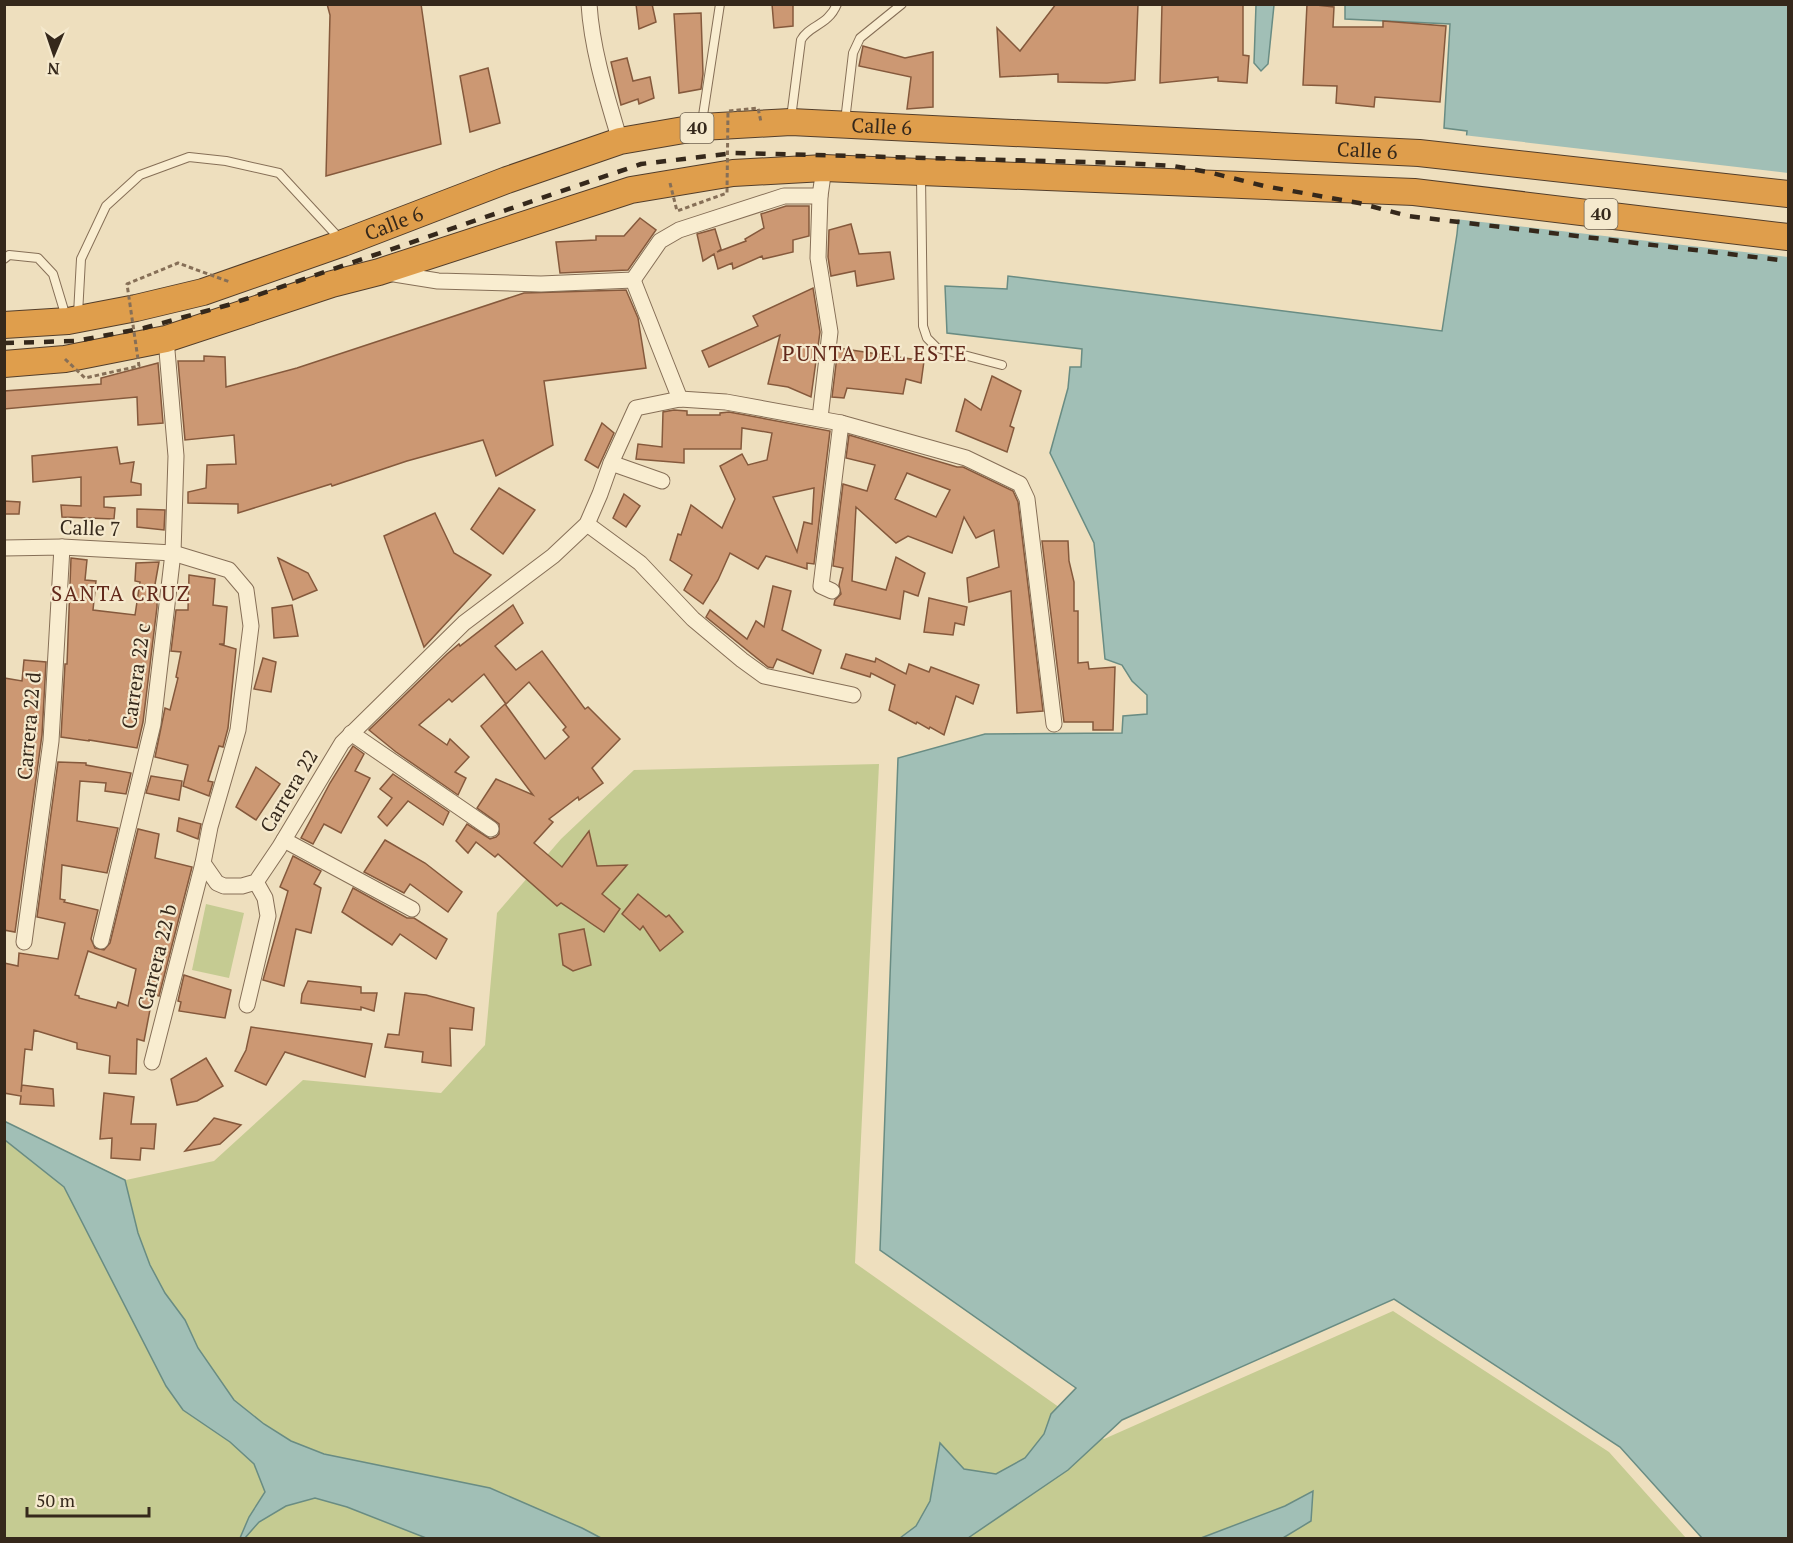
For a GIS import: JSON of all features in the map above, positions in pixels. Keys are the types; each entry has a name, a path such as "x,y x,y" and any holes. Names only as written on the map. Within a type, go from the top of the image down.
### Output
{"highway":[{"name":"Calle 6","path":"4,325 73,320 136,309 203,292 343,243 507,180 620,141 701,127 790,122 1419,153 1788,194"},
{"name":"Calle 6","path":"4,364 65,359 166,339 631,190 733,173 824,168 1414,192 1788,237"}],"street":[{"path":"589,4 590,23 601,76 620,141"},
{"path":"819,418 830,332 818,258 820,196 824,168"},
{"path":"633,280 660,241 679,230 784,196 820,196"},
{"path":"379,272 438,281 518,284 633,280"},
{"path":"633,280 680,399 726,402 841,423 966,458 1020,484 1027,499 1054,724"},
{"name":"Carrera 22 c","path":"101,941 153,724 173,553 176,456 166,339"},
{"name":"Carrera 22","path":"256,882 351,733 464,623 553,556 587,524 610,463 636,408 680,399"},
{"path":"832,591 821,586 841,423"},
{"path":"610,463 662,481"},
{"path":"587,524 640,563 693,619 764,676 853,695"},
{"name":"Calle 7","path":"4,548 62,547 173,553"},
{"name":"Carrera 22 d","path":"24,942 51,741 62,547"},
{"path":"173,553 229,570 246,590 252,626 238,730 210,827 203,863 217,883 224,886 242,886 256,882 265,898 268,916 248,1005"},
{"path":"351,733 490,829"},
{"path":"284,840 412,909"},
{"name":"Carrera 22 b","path":"152,1062 203,863"}],"lane":[{"path":"701,127 720,4"},
{"path":"790,122 801,40 804,35 829,20 837,4"},
{"path":"844,125 853,53 860,38 902,4"},
{"path":"73,320 81,259 106,206 140,175 189,157 226,161 279,173 343,243"},
{"path":"921,173 923,326 927,338 936,348 1002,366"},
{"path":"4,259 9,255 38,258 53,274 73,320"}],"path":[{"path":"669,183 677,211 728,193 728,111 758,108 761,123"},
{"path":"65,359 84,378 139,366 127,284 178,263 230,282"}],"green space":[{"path":"879,764 855,1263 1104,1439 1393,1311 1609,1452 1686,1538 5,1538 4,1121 126,1180 214,1161 303,1080 441,1093 485,1045 497,913 561,839 634,770"},
{"path":"206,904 244,913 229,978 192,970"}],"water":[{"path":"1256,5 1274,5 1268,64 1261,71 1254,63"},
{"path":"1345,5 1788,5 1788,1538 1702,1538 1620,1447 1394,1299 1122,1420 1068,1470 968,1538 900,1538 916,1526 930,1501 940,1443 964,1469 996,1474 1025,1458 1044,1434 1051,1414 1076,1388 880,1250 898,758 985,734 1122,733 1123,716 1147,714 1147,695 1132,681 1122,665 1105,659 1094,543 1050,453 1068,388 1070,367 1081,367 1082,349 947,333 945,286 1007,289 1008,276 1442,331 1457,234 1467,131 1444,128 1450,24 1345,19"},
{"path":"4,1121 125,1180 138,1233 150,1265 165,1293 185,1320 198,1348 234,1400 264,1424 291,1441 324,1454 490,1488 601,1538 426,1538 347,1507 315,1498 286,1506 259,1522 245,1538 240,1538 249,1517 265,1492 254,1464 230,1442 183,1410 166,1386 64,1187 5,1140"},
{"path":"1313,1491 1311,1521 1283,1538 1201,1538 1285,1506"}],"pier":[{"path":"1463,135 1788,173 1788,257 1455,219"}],"building":[{"path":"327,4 421,4 441,144 326,176 330,15"},
{"path":"636,4 652,4 656,22 639,29"},
{"path":"772,4 793,4 793,26 774,28"},
{"path":"1056,4 1138,4 1135,80 1107,83 1058,82 1058,74 1000,77 997,28 1020,51"},
{"path":"1162,4 1243,4 1243,55 1249,56 1247,83 1218,81 1218,77 1160,83"},
{"path":"1307,4 1334,7 1333,27 1383,27 1383,21 1446,26 1440,102 1375,97 1374,107 1336,103 1337,86 1303,85"},
{"path":"701,13 703,74 701,89 679,93 674,14"},
{"path":"863,46 905,58 933,52 933,107 907,109 911,77 859,66"},
{"path":"627,58 633,81 650,77 654,98 639,104 638,99 621,105 611,62"},
{"path":"488,68 500,123 470,132 460,76"},
{"path":"786,206 809,206 809,236 793,240 793,252 763,259 762,256 733,269 732,263 718,269 714,254 703,261 697,234 715,229 721,249 717,252 746,241 745,239 764,228 761,214"},
{"path":"640,218 656,230 628,270 560,273 556,242 596,240 596,236 624,236"},
{"path":"851,224 859,254 890,252 894,279 857,286 855,271 831,276 828,257 829,230"},
{"path":"813,288 820,332 811,397 788,387 768,384 780,335 709,367 702,351 758,326 753,316"},
{"path":"626,290 638,318 646,368 544,381 553,445 496,476 483,440 238,513 238,504 188,503 188,492 206,488 207,465 236,464 234,435 185,440 178,361 204,361 204,356 225,357 226,387 297,368 524,293"},
{"path":"838,348 924,361 921,383 906,379 903,394 847,388 844,398 832,397"},
{"path":"158,363 163,423 138,425 137,397 4,409 4,391 101,384 101,378"},
{"path":"992,376 1021,391 1010,426 1014,428 1007,452 956,431 965,399 981,410"},
{"path":"674,410 687,411 687,415 720,415 720,413 729,412 830,431 814,564 807,563 807,569 766,556 758,569 730,553 718,580 703,604 684,590 692,575 670,560 678,534 681,535 691,505 722,528 735,499 720,466 742,454 748,465 767,460 772,433 742,428 741,449 684,449 684,463 636,459 638,444 662,447 663,412","holes":["814,488 812,524 804,522 797,552 773,497"]},
{"path":"602,423 614,433 598,468 585,460"},
{"path":"849,435 963,467 1013,491 1018,502 1043,711 1017,713 1011,591 969,602 967,578 999,567 994,530 976,538 964,517 952,553 908,536 896,543 856,507 852,581 886,590 896,557 925,573 918,596 904,591 900,619 834,605 835,600 841,594 839,585 843,568 833,566 843,484 867,491 875,465 846,458","holes":["907,473 950,490 936,517 895,499"]},
{"path":"117,447 120,464 134,462 131,482 141,484 141,495 104,497 104,507 115,508 114,519 62,517 61,505 81,506 81,477 33,482 32,456"},
{"path":"499,488 535,510 503,554 471,529"},
{"path":"624,494 640,506 626,527 613,518"},
{"path":"4,501 20,502 19,514 4,514"},
{"path":"137,509 165,510 164,530 137,527"},
{"path":"435,513 454,553 491,575 424,647 384,536"},
{"path":"1042,541 1068,541 1069,561 1074,582 1074,611 1078,611 1078,663 1088,662 1089,669 1115,667 1113,730 1093,730 1093,722 1064,722"},
{"path":"71,558 87,560 85,580 96,581 93,610 135,615 140,582 135,581 136,563 159,562 154,590 157,591 157,607 143,722 137,748 61,737 65,664 67,664"},
{"path":"278,558 308,573 317,590 293,600"},
{"path":"189,575 215,579 213,605 227,607 224,644 219,644 236,649 228,728 223,747 219,746 208,781 213,782 209,796 183,786 188,765 155,757 165,708 170,710 178,678 176,677 181,652 171,651 176,610 188,610"},
{"path":"773,586 791,591 782,630 821,650 813,674 777,659 773,668 768,667 706,617 710,610 747,639 756,621 764,627"},
{"path":"929,598 967,607 964,625 955,623 953,635 924,632"},
{"path":"292,605 298,636 274,638 272,608"},
{"path":"513,605 523,623 495,646 516,670 542,651 585,709 588,707 620,739 592,768 603,783 579,800 578,797 549,819 553,822 534,843 562,867 589,831 597,866 627,865 602,894 620,909 604,932 561,903 557,906 498,854 495,857 476,842 468,853 456,841 467,824 490,839 499,834 499,824 477,808 496,779 533,795 481,726 505,704 545,759 569,737 563,730 566,727 529,682 506,704 484,674 452,702 449,699 419,725 447,745 450,739 469,757 455,772 466,778 458,795 396,752 369,730 447,654"},
{"path":"846,654 875,662 876,658 906,674 909,664 929,672 931,667 979,685 973,704 956,696 944,735 889,710 895,685 871,673 870,677 841,668"},
{"path":"263,658 276,662 271,692 254,689"},
{"path":"24,660 46,662 42,735 15,932 4,930 4,678 22,681"},
{"path":"353,746 364,754 355,771 370,778 341,833 324,824 313,844 301,838 330,783"},
{"path":"58,762 86,763 86,765 131,773 126,794 105,791 106,783 80,781 77,821 118,828 107,873 62,865 60,899 98,910 91,939 95,948 104,950 110,943 138,829 159,834 155,858 192,867 159,996 153,994 144,1041 137,1039 136,1074 109,1073 110,1056 77,1049 77,1043 34,1030 32,1050 25,1049 21,1092 22,1085 53,1089 54,1106 20,1104 21,1096 4,1093 4,963 18,966 19,953 58,959 65,923 37,917","holes":["88,951 136,969 128,1006 118,1002 116,1008 75,995"]},
{"path":"256,767 280,784 256,820 236,807"},
{"path":"393,774 449,812 443,825 408,801 387,826 378,817 392,798 380,789"},
{"path":"151,776 182,781 179,800 146,793"},
{"path":"179,818 201,824 198,839 177,831"},
{"path":"385,840 425,863 462,892 448,912 410,884 404,893 364,872"},
{"path":"293,856 321,871 314,884 321,888 311,933 296,929 284,986 263,980 288,891 280,887"},
{"path":"353,888 407,918 414,918 447,939 436,959 400,934 392,945 342,912"},
{"path":"638,894 666,917 669,915 683,932 660,951 643,926 640,930 622,914"},
{"path":"584,929 591,965 573,971 563,965 559,934"},
{"path":"184,975 231,990 225,1018 179,1011 181,1002 178,1001"},
{"path":"308,981 361,987 361,993 377,993 374,1011 361,1007 361,1010 301,1003"},
{"path":"405,993 426,995 474,1008 472,1030 450,1028 451,1066 422,1062 423,1052 385,1047 388,1034 399,1035"},
{"path":"251,1027 372,1044 365,1077 285,1052 266,1085 235,1071 246,1050"},
{"path":"206,1058 223,1086 197,1101 177,1105 171,1079"},
{"path":"104,1093 134,1097 131,1124 156,1124 154,1149 141,1148 140,1160 111,1158 112,1138 100,1139"},
{"path":"214,1118 241,1125 220,1144 185,1151"}],"railway":[{"path":"4,343 76,341 144,328 228,305 641,164 734,153 1173,166 1264,186 1359,203 1408,216 1788,261"}],"district":[{"name":"PUNTA DEL ESTE","path":"875,354"},
{"name":"SANTA CRUZ","path":"121,594"}]}
